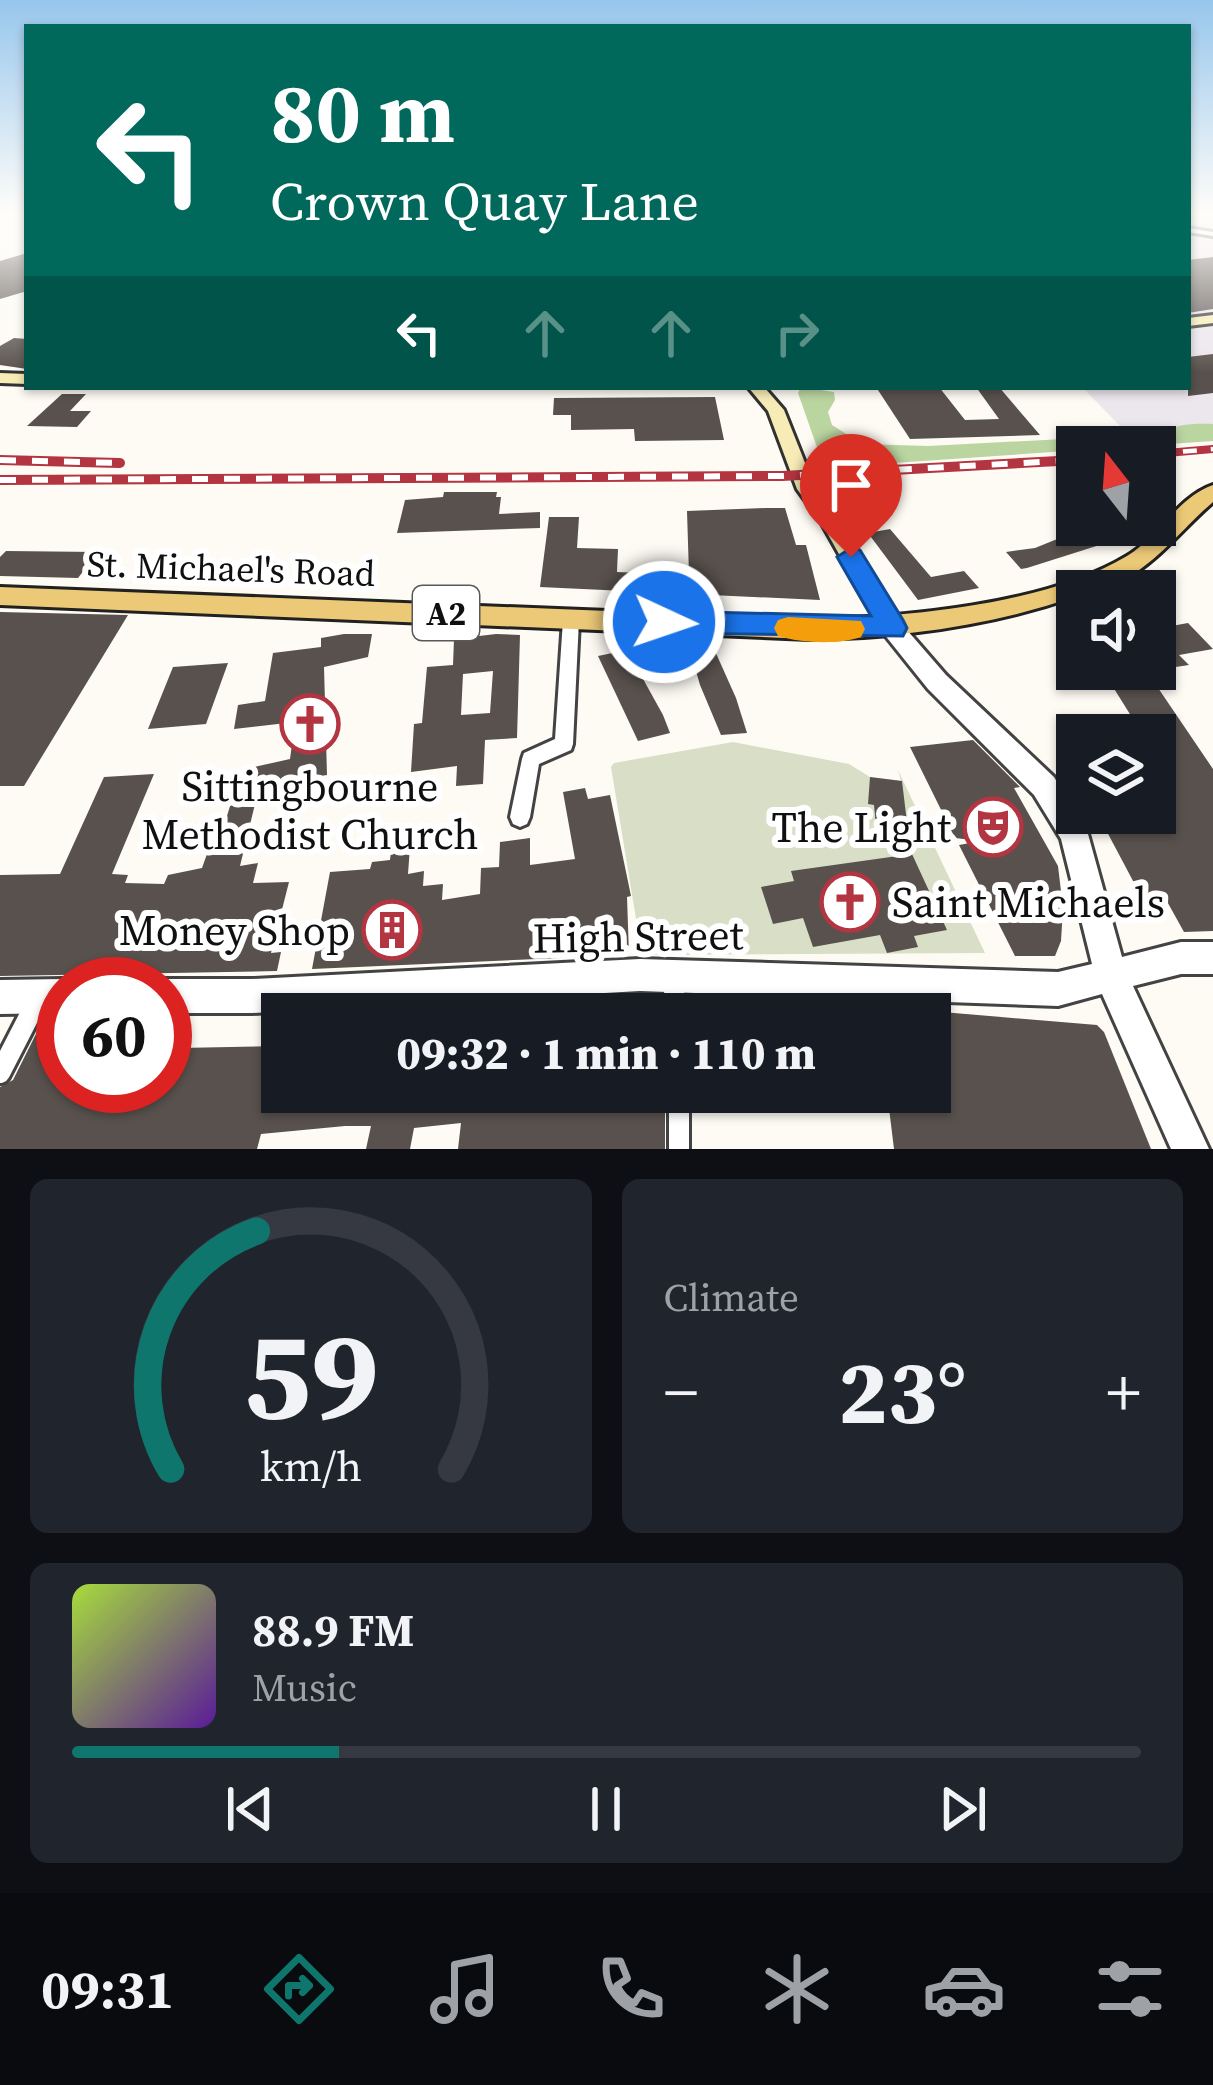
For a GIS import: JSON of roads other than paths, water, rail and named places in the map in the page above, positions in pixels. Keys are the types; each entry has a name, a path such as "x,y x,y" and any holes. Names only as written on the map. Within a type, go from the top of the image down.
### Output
{"main road":[{"path":"759,390 776,410 806,489 829,519 892,628"},
{"path":"776,410 779,390"},
{"name":"St. Michael's Road","path":"0,596 892,628 1085,586 1147,555 1182,514 1213,492"}],"street":[{"path":"520,817 531,759 564,744 571,620"},
{"path":"892,628 937,682 1044,786 1074,834 1112,979 1190,1149"},
{"name":"High Street","path":"192,996 1037,989 1112,979 1165,961 1213,958"},
{"path":"0,997 36,996"},
{"path":"0,1072 36,1018"},
{"path":"679,1113 680,1149"}],"railway":[{"path":"1176,452 1213,449"},
{"path":"0,460 120,463"},
{"path":"0,480 782,476 1056,461"}],"place":[{"name":"Sittingbourne Methodist Church","path":"310,724"},
{"name":"The Light","path":"993,827"},
{"name":"Saint Michaels","path":"850,902"},
{"name":"Money Shop","path":"392,930"}]}
